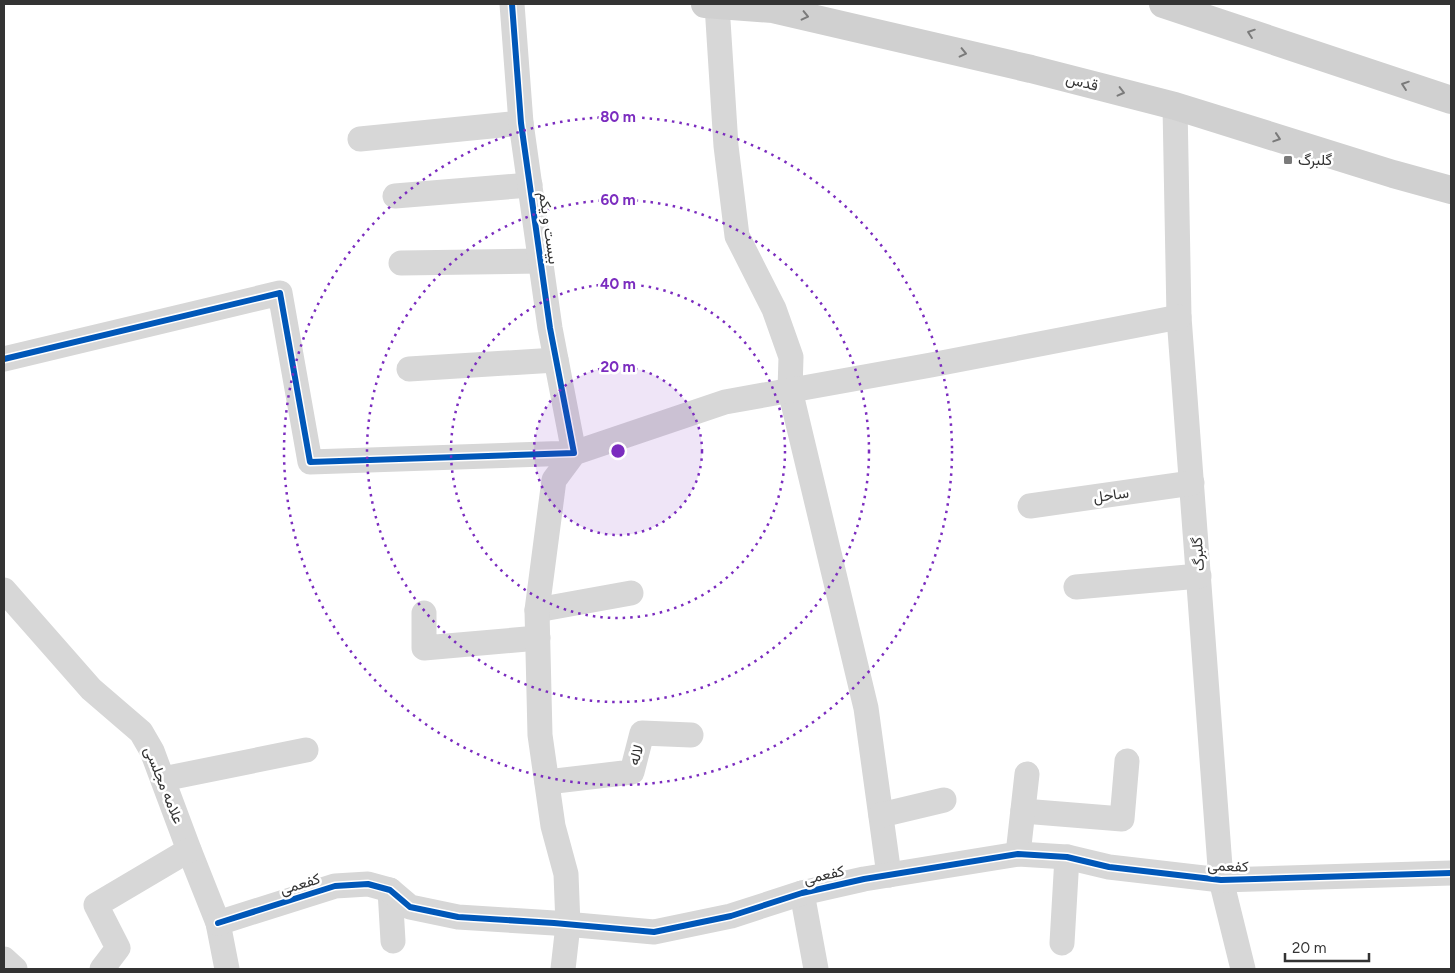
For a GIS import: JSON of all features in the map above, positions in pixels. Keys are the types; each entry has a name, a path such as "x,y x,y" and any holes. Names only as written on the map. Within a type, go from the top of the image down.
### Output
{"main road":[{"name":"قدس","path":"711,4 773,9 1032,69 1175,106 1393,174 1451,190"},
{"path":"1163,4 1451,100"}],"street":[{"name":"بیست و یکم","path":"512,4 521,124 550,328 574,453"},
{"path":"711,4 737,236 774,309 792,357 790,390 866,708 889,876"},
{"name":"گلبرگ","path":"1175,106 1180,317 1221,880 1243,969"},
{"path":"360,139 521,124"},
{"path":"395,196 530,185"},
{"path":"401,262 541,262"},
{"path":"4,358 280,293 310,462 574,453 725,402 1180,317"},
{"path":"409,369 556,360"},
{"path":"563,969 568,925 566,874 553,826 540,735 537,610 554,480 574,453"},
{"name":"ساحل","path":"1030,506 1192,483"},
{"path":"1076,587 1199,576"},
{"name":"علامه مجلسی","path":"4,590 91,689 141,732 152,751 218,923 227,969"},
{"path":"537,610 632,593"},
{"path":"424,613 424,648 538,638"},
{"name":"لاله","path":"547,782 632,772 642,733 691,735"},
{"path":"163,779 306,750"},
{"path":"1023,811 1122,819 1127,761"},
{"path":"1018,854 1026,774"},
{"path":"880,814 944,800"},
{"path":"102,969 118,948 96,906 189,850"},
{"name":"کفعمی","path":"218,923 335,886 368,884 390,890 410,908 458,917 654,932 731,916 802,893 864,879 1018,854 1067,857 1109,866 1221,880 1451,873"},
{"path":"1062,943 1067,857"},
{"path":"390,890 393,941"},
{"path":"802,893 816,969"},
{"path":"4,959 16,969"}],"cycle path":[{"path":"4,359 280,293 310,462 574,453 550,328 521,123 512,4"},
{"path":"218,923 335,886 368,884 390,890 410,907 458,917 654,932 731,916 802,893 864,879 1018,854 1067,857 1109,867 1221,880 1451,873"}],"place":[{"name":"گلبرگ","path":"1288,160"}]}
